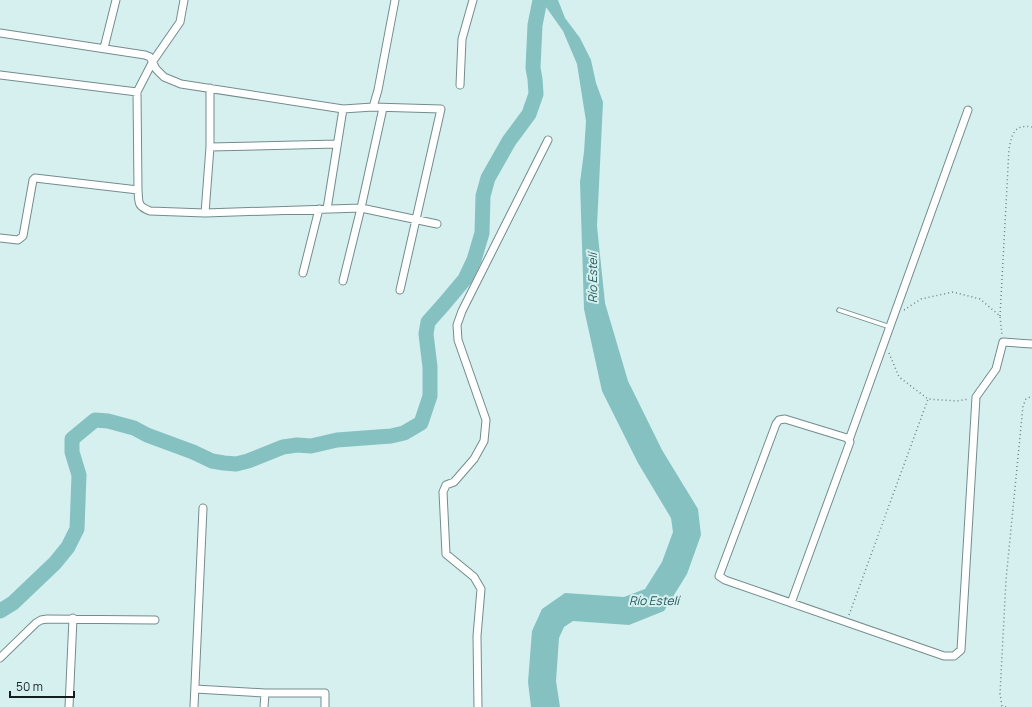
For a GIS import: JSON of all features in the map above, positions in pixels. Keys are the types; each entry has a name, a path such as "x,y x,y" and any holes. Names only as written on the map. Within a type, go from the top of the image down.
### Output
{"street":[{"path":"104,48 116,0"},
{"path":"184,0 180,22 153,61 137,92 138,190 139,204 141,208 150,211 205,213 361,208 437,224"},
{"path":"373,107 378,90 395,0"},
{"path":"460,85 462,39 472,0"},
{"path":"0,33 145,55 150,57 156,69 164,77 181,84 343,109 373,107 441,109 400,290"},
{"path":"0,75 137,92"},
{"path":"205,213 210,147 210,88"},
{"path":"343,281 383,108"},
{"path":"327,209 343,109"},
{"path":"791,603 968,110"},
{"path":"478,707 477,636 481,589 474,577 446,554 443,492 446,485 454,482 474,459 484,441 486,420 458,340 457,326 462,311 548,140"},
{"path":"210,147 337,144"},
{"path":"0,238 18,240 23,236 33,180 35,178 138,190"},
{"path":"303,273 319,209"},
{"path":"849,440 785,419 779,420 776,424 719,576 725,580 944,656 954,656 961,650 976,397 996,369 1003,342 1032,344"},
{"path":"194,707 202,508"},
{"path":"69,707 73,618"},
{"path":"0,658 41,620 73,618 155,620"},
{"path":"195,689 325,693 325,707"},
{"path":"264,692 264,707"}],"lane":[{"path":"839,310 890,327"}],"path":[{"path":"1003,342 1000,316 1010,149 1012,135 1016,129 1025,126 1032,127"},
{"path":"900,312 921,299 953,292 980,299 1000,316"},
{"path":"888,348 899,377 928,399 957,401 976,397"},
{"path":"1006,707 1002,706 1000,694 1006,580 1023,406 1026,398 1032,396"},
{"path":"847,622 928,399"}],"water":[{"name":"Río Estelí","path":"541,0 558,0 565,18 580,38 591,60 596,83 603,102 597,226 605,303 628,381 662,450 698,509 701,535 687,574 664,611 629,625 573,621 564,627 559,638 556,681 560,707 531,707 528,682 532,631 542,609 565,593 624,597 645,589 662,562 673,532 671,518 638,463 602,391 584,309 580,182 586,121 577,64 563,31"}],"waterway":[{"path":"0,611 13,603 55,563 68,547 77,529 79,475 72,452 72,439 95,420 108,421 134,428 147,435 193,452 212,461 236,464 248,461 283,447 297,445 311,446 337,440 391,436 404,433 421,423 430,396 430,367 426,334 428,322 465,279 474,260 482,233 483,196 488,178 509,141 529,114 536,94 533,68 535,25 540,0"}]}
